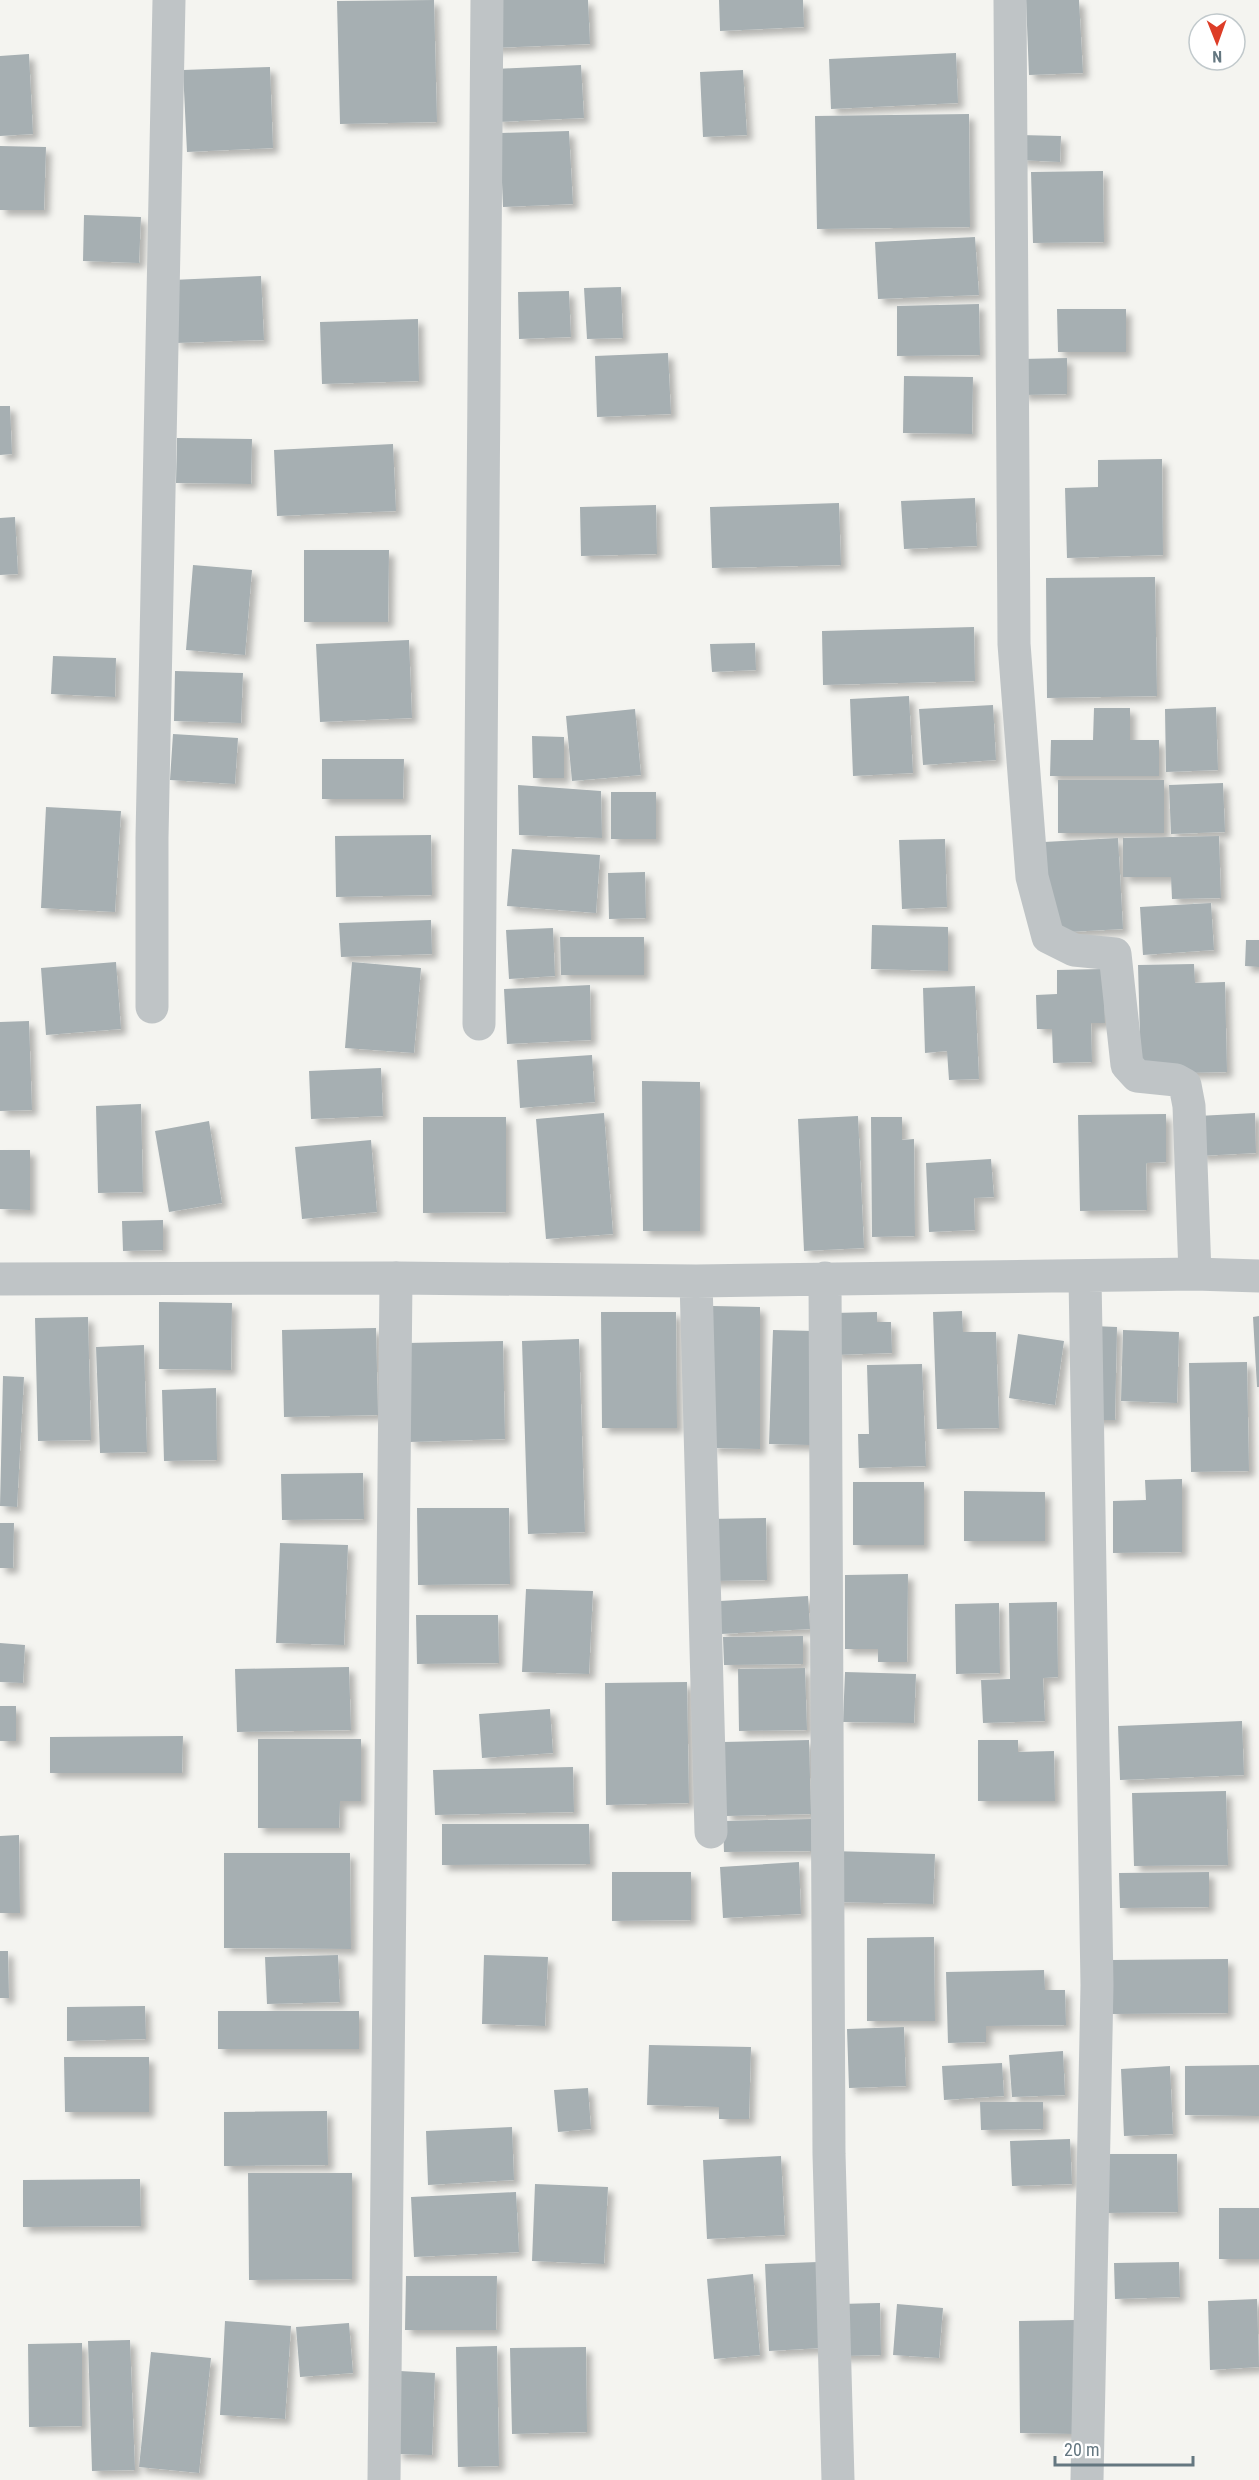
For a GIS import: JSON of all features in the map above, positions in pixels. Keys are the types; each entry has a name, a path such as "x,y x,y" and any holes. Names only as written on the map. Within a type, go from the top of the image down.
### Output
{"street":[{"path":"152,1007 152,826 169,0"},
{"path":"479,1024 487,0"},
{"path":"1011,0 1014,644 1032,877 1048,937 1074,950 1115,954 1127,1065 1137,1076 1176,1080 1185,1085 1189,1106 1195,1274"},
{"path":"0,1279 396,1278 696,1281 1259,1275"},
{"path":"1085,1277 1097,1985 1087,2480"},
{"path":"384,2480 396,1278"},
{"path":"825,1278 829,2154 838,2480"},
{"path":"696,1281 711,1832"}],"building":[{"path":"434,0 437,122 340,124 337,1"},
{"path":"490,0 588,0 590,44 492,48"},
{"path":"719,0 803,0 804,27 720,31"},
{"path":"1026,0 1079,0 1083,73 1029,75"},
{"path":"956,53 958,103 831,109 829,59"},
{"path":"29,54 33,134 0,136 0,56"},
{"path":"581,65 584,118 497,122 495,69"},
{"path":"270,67 273,148 187,152 183,70"},
{"path":"743,70 747,135 703,137 700,72"},
{"path":"969,114 970,227 817,229 815,116"},
{"path":"569,131 573,204 503,207 500,133"},
{"path":"1020,135 1061,136 1060,162 1019,160"},
{"path":"0,146 46,147 44,210 0,210"},
{"path":"1103,171 1104,242 1033,243 1031,172"},
{"path":"84,215 141,217 139,263 83,261"},
{"path":"975,237 979,295 878,299 875,242"},
{"path":"261,276 264,340 176,343 172,280"},
{"path":"621,287 623,338 587,339 584,288"},
{"path":"569,291 571,337 519,339 518,292"},
{"path":"979,304 980,355 897,356 897,306"},
{"path":"1057,309 1126,309 1126,352 1058,352"},
{"path":"418,319 419,381 322,384 320,322"},
{"path":"668,353 671,414 597,417 595,356"},
{"path":"1067,358 1067,394 1022,395 1022,359"},
{"path":"904,376 973,377 972,434 903,433"},
{"path":"0,406 10,406 12,454 0,455"},
{"path":"177,438 252,439 251,484 176,483"},
{"path":"393,444 396,511 277,516 274,450"},
{"path":"1162,459 1163,555 1067,558 1065,488 1098,487 1098,460"},
{"path":"975,498 977,546 904,549 901,501"},
{"path":"839,503 841,565 712,568 710,507"},
{"path":"656,505 657,554 581,556 580,507"},
{"path":"15,517 18,574 0,575 0,518"},
{"path":"304,550 389,550 388,622 304,622"},
{"path":"193,565 252,570 245,655 186,650"},
{"path":"1155,577 1157,696 1047,698 1046,578"},
{"path":"974,627 975,681 823,685 822,631"},
{"path":"409,640 412,718 320,722 316,644"},
{"path":"755,643 756,670 712,672 710,644"},
{"path":"53,656 116,658 115,697 51,694"},
{"path":"175,671 243,673 241,723 174,721"},
{"path":"909,696 913,773 853,776 850,699"},
{"path":"993,705 996,760 923,765 919,709"},
{"path":"1216,707 1218,770 1166,772 1165,709"},
{"path":"1094,708 1130,708 1130,740 1159,740 1159,776 1050,776 1051,740 1093,740"},
{"path":"635,709 641,775 572,781 566,716"},
{"path":"173,734 238,738 235,784 170,780"},
{"path":"532,736 564,737 564,778 533,778"},
{"path":"322,759 404,759 403,799 322,799"},
{"path":"1058,780 1164,780 1164,833 1058,833"},
{"path":"1223,783 1225,832 1171,834 1169,785"},
{"path":"518,785 601,791 602,838 519,835"},
{"path":"611,792 656,792 656,839 611,839"},
{"path":"46,807 121,811 115,912 41,908"},
{"path":"431,835 432,895 336,897 335,836"},
{"path":"1219,836 1221,898 1172,899 1171,877 1123,877 1123,838"},
{"path":"1118,838 1123,929 1050,933 1044,842"},
{"path":"945,839 947,907 902,909 899,840"},
{"path":"512,849 600,855 596,913 507,906"},
{"path":"645,872 646,918 609,919 608,873"},
{"path":"1211,903 1214,950 1143,955 1140,907"},
{"path":"431,920 432,954 341,957 339,923"},
{"path":"872,925 948,927 948,971 871,969"},
{"path":"553,928 555,976 509,979 506,930"},
{"path":"560,937 644,937 644,975 561,975"},
{"path":"1246,940 1259,940 1259,967 1245,966"},
{"path":"116,962 121,1029 46,1035 41,968"},
{"path":"352,962 421,968 414,1053 345,1048"},
{"path":"1194,964 1195,983 1225,982 1227,1072 1141,1074 1138,965"},
{"path":"1103,969 1105,1023 1091,1023 1092,1062 1053,1063 1052,1029 1037,1029 1036,995 1057,994 1057,970"},
{"path":"590,985 591,1040 507,1044 504,989"},
{"path":"975,986 979,1079 949,1080 947,1051 925,1053 923,988"},
{"path":"29,1021 32,1110 0,1111 0,1022"},
{"path":"592,1055 595,1102 520,1108 517,1060"},
{"path":"381,1068 383,1116 311,1119 309,1071"},
{"path":"642,1081 700,1082 700,1231 643,1231"},
{"path":"141,1104 143,1192 98,1193 96,1106"},
{"path":"604,1113 613,1234 546,1239 536,1119"},
{"path":"1255,1113 1256,1153 1199,1156 1198,1116"},
{"path":"1166,1114 1166,1162 1146,1163 1147,1210 1080,1211 1078,1115"},
{"path":"858,1116 864,1248 804,1251 798,1119"},
{"path":"423,1117 506,1117 506,1212 423,1213"},
{"path":"871,1117 902,1117 902,1140 914,1139 915,1236 872,1237"},
{"path":"209,1121 222,1203 169,1212 155,1131"},
{"path":"371,1140 377,1212 302,1219 295,1147"},
{"path":"0,1150 30,1150 30,1210 0,1209"},
{"path":"991,1159 994,1197 974,1198 975,1230 929,1232 926,1163"},
{"path":"163,1220 163,1250 123,1251 122,1221"},
{"path":"159,1302 232,1303 231,1370 159,1369"},
{"path":"713,1306 760,1307 760,1449 712,1448"},
{"path":"962,1311 963,1332 996,1332 999,1428 937,1429 933,1312"},
{"path":"601,1312 676,1312 677,1428 602,1428"},
{"path":"877,1312 877,1322 891,1322 892,1353 834,1355 833,1313"},
{"path":"1259,1316 1259,1387 1257,1387 1253,1317"},
{"path":"88,1317 91,1440 38,1441 35,1318"},
{"path":"1093,1326 1117,1327 1115,1420 1091,1420"},
{"path":"376,1328 378,1415 284,1417 282,1330"},
{"path":"773,1330 814,1331 810,1445 769,1444"},
{"path":"1123,1330 1179,1332 1177,1403 1121,1401"},
{"path":"1018,1334 1064,1341 1055,1405 1009,1398"},
{"path":"579,1339 585,1532 528,1534 522,1341"},
{"path":"503,1341 505,1439 410,1442 407,1343"},
{"path":"144,1345 147,1452 100,1453 96,1347"},
{"path":"1247,1362 1249,1471 1191,1472 1189,1363"},
{"path":"922,1364 926,1466 859,1468 858,1434 869,1434 867,1365"},
{"path":"3,1376 24,1377 17,1507 0,1506"},
{"path":"216,1388 217,1460 164,1461 162,1390"},
{"path":"363,1473 364,1519 282,1520 281,1474"},
{"path":"1182,1479 1182,1552 1113,1553 1113,1501 1146,1500 1145,1480"},
{"path":"853,1482 924,1482 924,1545 853,1545"},
{"path":"964,1491 1045,1492 1045,1541 964,1541"},
{"path":"417,1508 509,1508 510,1584 418,1585"},
{"path":"766,1518 767,1580 709,1581 708,1519"},
{"path":"0,1523 14,1523 13,1568 0,1568"},
{"path":"280,1543 348,1545 344,1645 276,1643"},
{"path":"908,1574 907,1662 878,1662 878,1649 845,1649 845,1575"},
{"path":"526,1589 593,1591 589,1674 522,1672"},
{"path":"808,1596 810,1629 721,1634 720,1601"},
{"path":"1057,1602 1058,1677 1043,1678 1045,1721 983,1723 981,1680 1010,1679 1009,1603"},
{"path":"999,1603 1000,1673 956,1674 955,1604"},
{"path":"416,1615 498,1615 499,1663 417,1664"},
{"path":"803,1636 803,1664 724,1665 723,1637"},
{"path":"0,1643 25,1645 23,1683 0,1682"},
{"path":"349,1667 351,1730 237,1732 235,1669"},
{"path":"805,1668 807,1730 739,1731 738,1669"},
{"path":"845,1672 916,1674 914,1723 843,1722"},
{"path":"687,1682 689,1803 606,1805 605,1683"},
{"path":"0,1706 16,1706 16,1741 0,1741"},
{"path":"550,1709 553,1753 482,1758 479,1714"},
{"path":"1242,1721 1244,1775 1120,1780 1118,1726"},
{"path":"183,1736 182,1773 50,1773 50,1737"},
{"path":"258,1739 361,1739 361,1801 340,1801 339,1828 258,1828"},
{"path":"809,1740 811,1814 726,1816 723,1742"},
{"path":"978,1740 1018,1740 1018,1752 1054,1751 1055,1801 978,1801"},
{"path":"573,1767 574,1812 435,1815 433,1770"},
{"path":"1226,1791 1228,1865 1134,1866 1132,1793"},
{"path":"811,1819 812,1851 724,1852 723,1821"},
{"path":"442,1824 589,1824 590,1864 442,1865"},
{"path":"19,1835 20,1913 0,1913 0,1836"},
{"path":"832,1851 935,1854 933,1904 831,1902"},
{"path":"224,1853 350,1853 351,1949 224,1948"},
{"path":"799,1862 801,1914 723,1918 720,1867"},
{"path":"612,1872 691,1872 691,1920 612,1921"},
{"path":"1209,1872 1209,1907 1120,1908 1119,1873"},
{"path":"934,1937 935,2021 867,2021 867,1938"},
{"path":"0,1951 8,1951 9,1998 0,1998"},
{"path":"338,1955 340,2002 267,2004 265,1957"},
{"path":"484,1955 548,1957 545,2026 482,2024"},
{"path":"1228,1959 1228,2013 1112,2014 1111,1960"},
{"path":"1044,1970 1045,1990 1065,1990 1066,2025 986,2026 986,2042 948,2043 946,1972"},
{"path":"145,2006 146,2039 67,2041 67,2007"},
{"path":"218,2011 359,2011 359,2049 218,2049"},
{"path":"904,2027 906,2086 849,2088 847,2029"},
{"path":"649,2045 751,2047 749,2119 719,2119 719,2107 647,2105"},
{"path":"1063,2051 1065,2095 1012,2097 1009,2055"},
{"path":"64,2057 149,2057 149,2112 65,2112"},
{"path":"1002,2063 1004,2096 944,2100 942,2066"},
{"path":"1259,2065 1259,2116 1185,2115 1185,2066"},
{"path":"1170,2066 1173,2134 1124,2136 1121,2069"},
{"path":"588,2088 591,2129 558,2132 554,2090"},
{"path":"980,2102 1043,2102 1043,2129 981,2130"},
{"path":"327,2111 328,2165 224,2166 224,2112"},
{"path":"512,2127 514,2180 428,2185 426,2131"},
{"path":"1070,2139 1072,2184 1012,2186 1010,2141"},
{"path":"1103,2154 1177,2154 1178,2212 1105,2213"},
{"path":"781,2156 785,2235 707,2239 703,2160"},
{"path":"248,2173 352,2173 352,2279 249,2280"},
{"path":"140,2179 141,2226 23,2227 23,2180"},
{"path":"535,2184 608,2187 604,2264 532,2261"},
{"path":"516,2192 519,2252 414,2257 411,2197"},
{"path":"1219,2208 1259,2208 1259,2259 1219,2259"},
{"path":"818,2262 821,2348 769,2351 765,2264"},
{"path":"1179,2262 1180,2297 1115,2299 1114,2263"},
{"path":"753,2274 760,2355 714,2359 707,2279"},
{"path":"406,2276 497,2276 496,2330 405,2330"},
{"path":"1257,2299 1259,2367 1210,2370 1208,2301"},
{"path":"880,2303 881,2355 840,2356 839,2304"},
{"path":"897,2304 943,2308 939,2358 893,2355"},
{"path":"1076,2320 1076,2434 1020,2433 1019,2321"},
{"path":"225,2321 291,2326 285,2419 220,2415"},
{"path":"349,2323 353,2373 300,2377 296,2327"},
{"path":"130,2340 135,2470 92,2471 88,2341"},
{"path":"82,2343 82,2426 29,2427 28,2344"},
{"path":"497,2346 499,2466 458,2467 456,2347"},
{"path":"586,2347 587,2432 512,2434 510,2348"},
{"path":"151,2352 211,2358 199,2473 139,2467"},
{"path":"400,2371 435,2373 432,2455 397,2454"}]}
